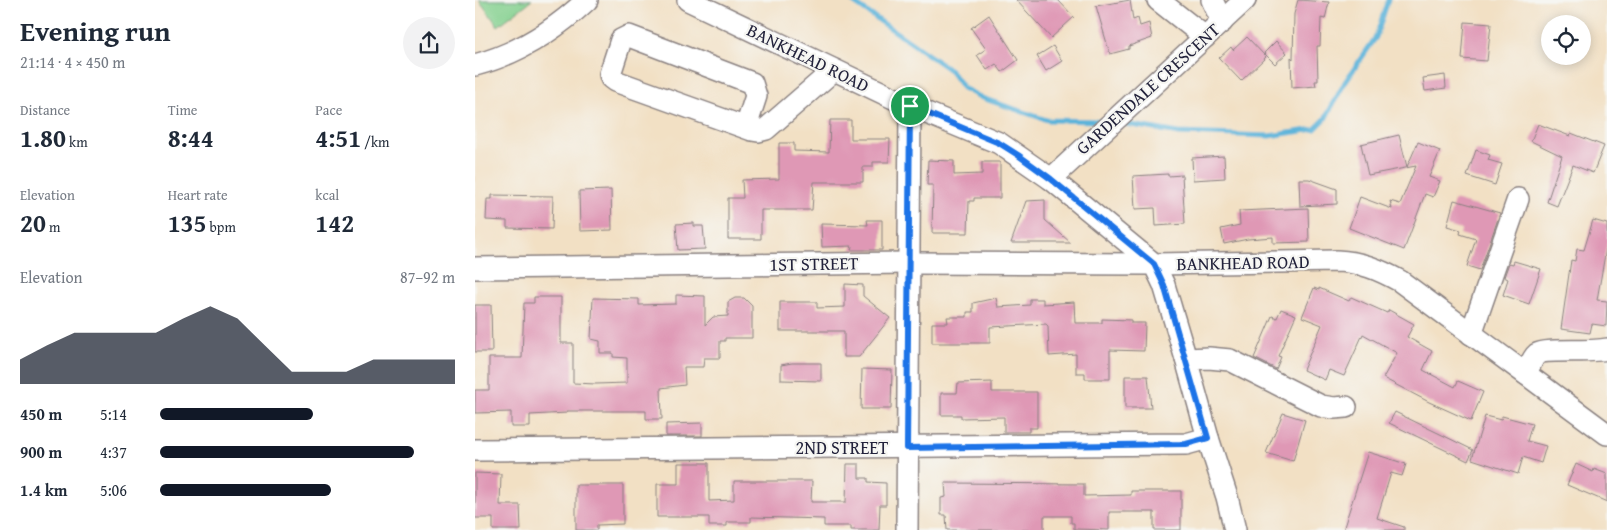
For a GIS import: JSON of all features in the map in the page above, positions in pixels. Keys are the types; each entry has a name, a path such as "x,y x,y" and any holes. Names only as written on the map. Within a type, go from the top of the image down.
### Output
{"street":[{"path":"475,65 507,54 534,40 569,17 587,0"},
{"name":"BANKHEAD ROAD","path":"688,0 910,106 999,143 1051,179 1154,264 1356,262 1371,266 1400,281 1607,434"},
{"path":"1158,0 1205,37"},
{"path":"1212,0 1222,22"},
{"name":"GARDENDALE CRESCENT","path":"1051,179 1245,0"},
{"path":"746,128 756,96 752,83 629,36 621,40 610,74 611,78 746,128 758,131 766,129 834,70"},
{"path":"907,530 910,106"},
{"path":"1471,334 1518,199"},
{"name":"1ST STREET","path":"475,268 909,263 1154,264"},
{"path":"1154,264 1164,285 1227,497 1235,530"},
{"path":"1526,374 1535,357 1542,352 1589,352 1607,349"},
{"path":"1186,359 1209,358 1230,360 1321,406 1346,407"},
{"name":"2ND STREET","path":"475,450 907,448 1186,444 1208,438"}],"green space":[{"path":"479,0 532,0 498,26"}],"building":[{"path":"1016,0 1058,0 1074,17 1051,38"},
{"path":"1130,0 1133,20 1138,18 1140,26 1149,23 1152,38 1129,46 1129,49 1110,54 1096,6"},
{"path":"1298,0 1329,2 1325,19 1321,18 1320,46 1317,46 1318,81 1315,81 1316,86 1292,88 1291,57 1293,59 1294,14"},
{"path":"989,15 1018,60 1002,72 996,64 987,70 977,55 986,49 971,28"},
{"path":"1465,22 1491,24 1487,61 1462,59"},
{"path":"1247,37 1266,57 1241,81 1219,58 1231,47 1233,50"},
{"path":"1276,41 1287,53 1275,64 1264,53"},
{"path":"1053,46 1062,61 1046,71 1037,56"},
{"path":"1445,75 1446,88 1425,91 1423,78"},
{"path":"830,120 851,120 851,139 890,139 889,162 873,162 873,167 863,167 863,182 814,182 812,210 761,210 761,239 728,239 728,198 743,198 742,180 779,179 779,143 794,143 794,151 829,152"},
{"path":"1538,124 1570,136 1571,133 1604,146 1593,173 1573,165 1557,206 1547,202 1562,156 1531,141"},
{"path":"1399,135 1407,167 1418,142 1440,151 1429,177 1440,181 1433,197 1425,194 1404,250 1349,228 1360,197 1392,209 1390,201 1400,204 1416,166 1368,175 1361,144"},
{"path":"1476,150 1490,155 1488,160 1502,164 1495,185 1467,176"},
{"path":"1224,156 1225,178 1193,180 1192,158"},
{"path":"928,160 954,161 954,175 982,174 982,162 1000,162 1000,198 974,198 974,201 969,201 968,233 932,233 933,185 927,185"},
{"path":"1168,174 1168,176 1182,175 1185,224 1156,226 1155,208 1135,209 1133,176"},
{"path":"1299,179 1309,179 1337,189 1337,204 1300,206"},
{"path":"611,190 612,230 580,231 579,191"},
{"path":"492,195 553,196 552,229 507,228 507,221 486,220 487,199 492,199"},
{"path":"1045,200 1045,220 1071,243 1011,243 1026,201"},
{"path":"1454,200 1500,213 1480,270 1467,266 1476,239 1460,234 1461,230 1447,226"},
{"path":"1308,208 1309,242 1273,243 1273,237 1248,239 1224,244 1221,229 1240,225 1239,211"},
{"path":"867,220 882,220 882,250 851,250 852,246 822,247 821,224 868,225"},
{"path":"1593,220 1607,224 1607,243 1597,300 1607,301 1606,326 1592,324 1590,333 1561,329 1571,260 1575,261 1577,249 1584,250"},
{"path":"694,223 694,226 703,226 705,249 678,250 676,224"},
{"path":"1514,261 1541,269 1529,304 1503,295 1508,279 1504,277 1509,263 1513,264"},
{"path":"845,284 863,285 863,296 890,318 859,357 844,357 844,331 780,331 780,302 817,302 817,308 845,307"},
{"path":"1314,288 1319,290 1319,288 1349,301 1351,297 1387,313 1389,310 1414,324 1407,337 1432,351 1423,370 1455,387 1458,381 1483,392 1471,421 1383,378 1397,353 1363,334 1344,376 1329,370 1325,380 1303,370 1322,325 1302,317"},
{"path":"676,295 705,296 705,325 713,317 728,316 728,302 735,298 744,298 752,306 752,338 725,338 725,341 720,341 720,358 704,358 703,367 684,367 685,385 661,388 662,419 646,419 646,411 567,411 567,413 530,415 530,427 511,427 511,412 475,413 475,390 489,390 489,358 522,358 524,303 534,303 534,297 561,297 561,343 573,343 573,383 596,384 627,383 627,358 613,357 613,353 600,353 600,341 591,339 593,298 639,299 639,305 676,304"},
{"path":"996,298 998,307 1030,305 1030,299 1043,299 1043,304 1074,302 1075,323 1102,323 1102,319 1131,320 1131,323 1145,323 1144,351 1110,350 1110,379 1085,379 1085,373 1076,373 1076,354 1049,356 1048,326 1046,324 990,327 990,343 932,343 932,323 948,323 947,317 967,317 967,312 973,312 973,303"},
{"path":"475,305 491,305 492,352 475,352"},
{"path":"1281,309 1296,315 1278,356 1281,357 1276,369 1254,358 1272,316 1277,318"},
{"path":"821,363 821,381 781,380 781,365"},
{"path":"862,369 892,370 891,409 861,409"},
{"path":"1125,376 1148,376 1151,408 1125,408"},
{"path":"992,382 992,392 1037,392 1037,428 1029,428 1029,432 1004,432 1004,417 961,418 961,415 941,415 941,393 957,393 958,383"},
{"path":"1395,412 1473,450 1468,461 1389,423"},
{"path":"1283,413 1305,420 1293,461 1266,453"},
{"path":"1485,416 1501,420 1502,416 1532,424 1527,441 1546,446 1541,463 1523,457 1518,474 1472,459"},
{"path":"702,423 702,436 666,436 666,424"},
{"path":"1368,452 1406,464 1402,476 1391,473 1377,518 1404,527 1404,530 1343,530"},
{"path":"678,463 709,463 709,501 734,500 734,481 812,481 811,502 846,502 847,464 859,464 859,478 868,478 868,482 886,483 886,505 880,505 879,530 851,530 851,526 824,526 824,519 751,517 751,522 727,522 727,526 709,526 709,517 657,517 657,484 678,484"},
{"path":"1576,464 1593,472 1594,469 1607,474 1607,502 1567,485"},
{"path":"475,473 501,474 500,505 520,505 521,530 493,530 493,518 475,518"},
{"path":"945,483 1084,484 1084,496 1131,495 1131,491 1181,491 1181,530 1154,530 1154,512 1109,512 1109,530 1074,529 1074,523 1071,523 1071,516 1044,516 1044,530 947,530 946,515 941,515 941,498 946,497"},
{"path":"576,485 623,485 623,524 597,525 597,530 576,530"}],"waterway":[{"path":"850,0 950,70 963,88 982,98 1047,120 1105,121"},
{"path":"1120,123 1179,133 1269,136 1315,129 1325,119 1345,82 1376,37 1388,0"}],"route":[{"path":"910,106 999,143 1018,155 1051,179 1154,264 1164,285 1208,438 1186,444 907,448 910,106"}]}
